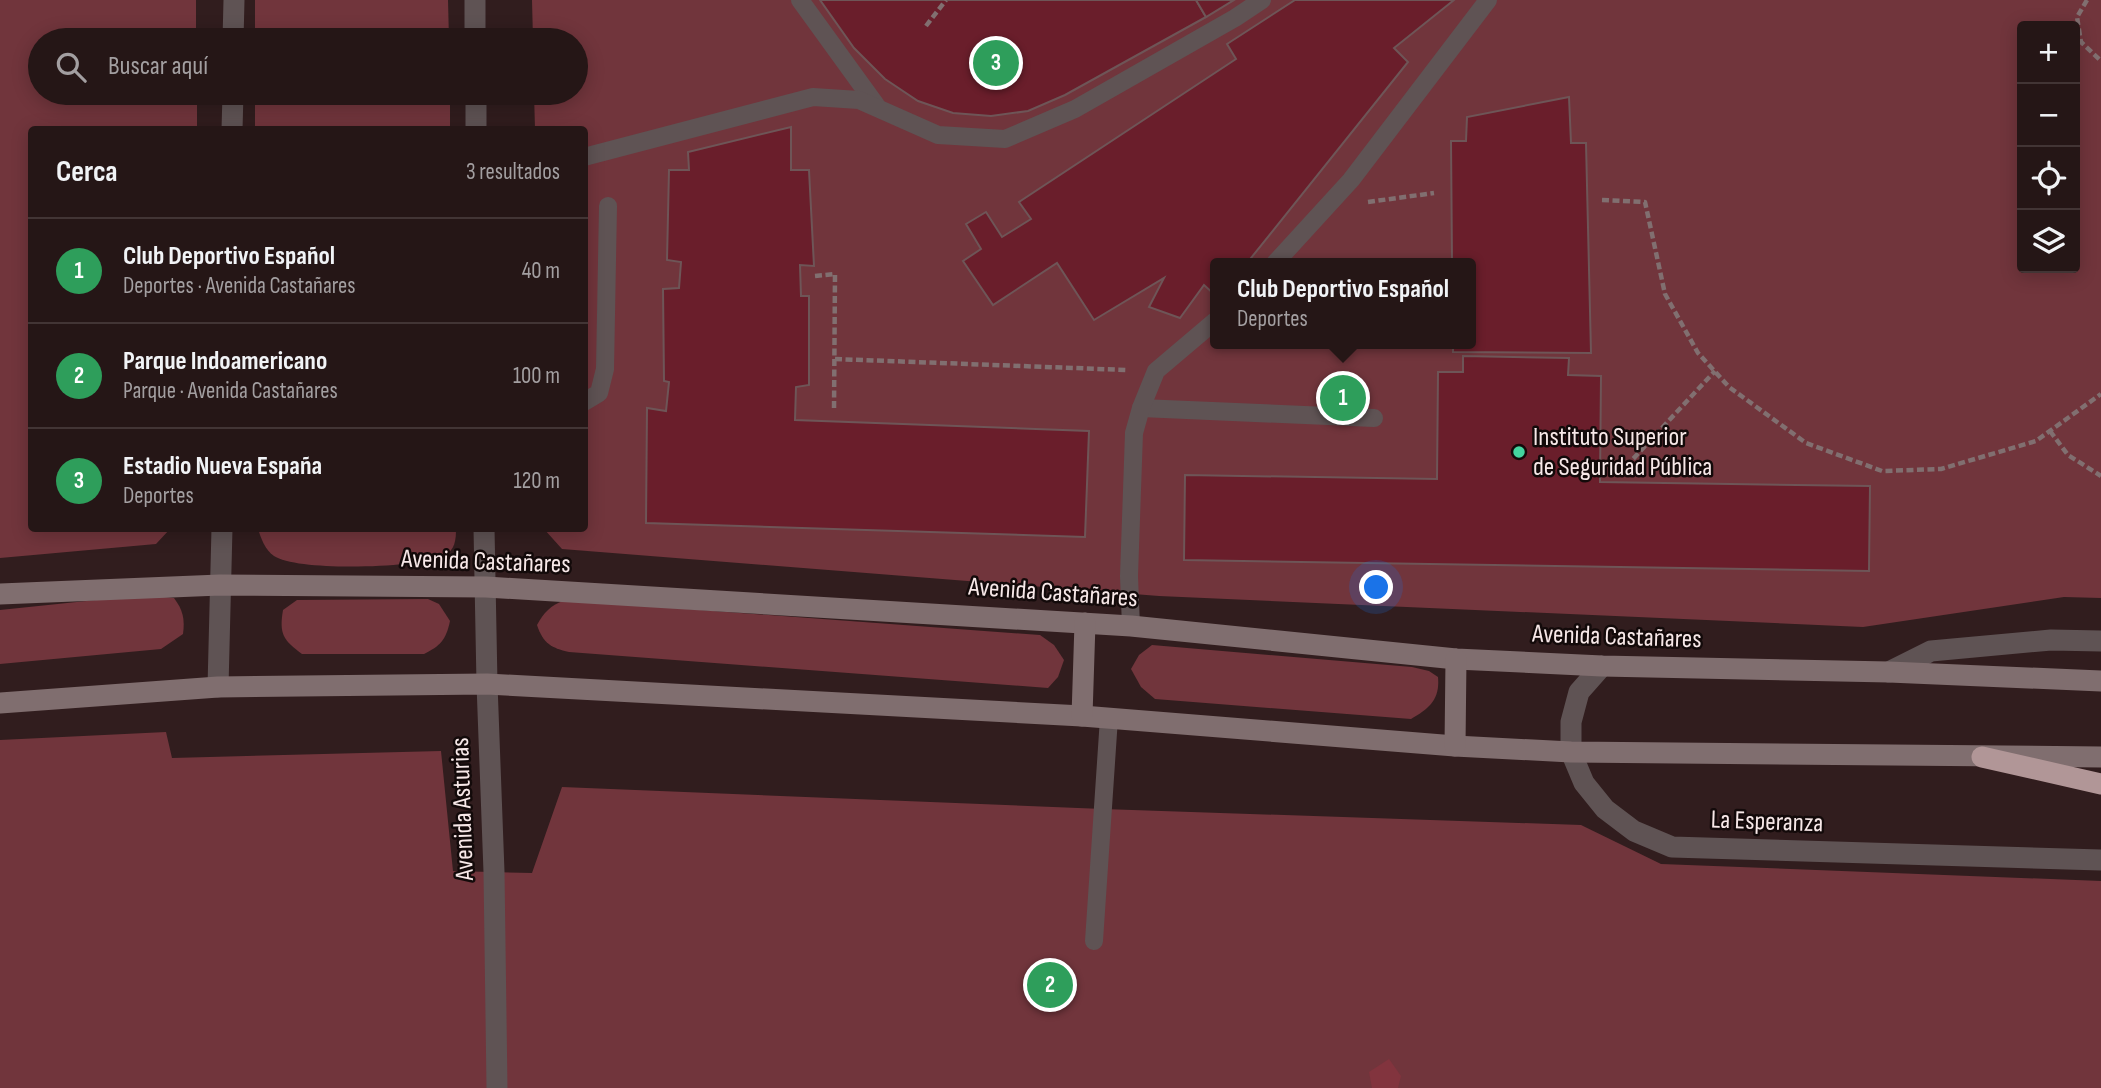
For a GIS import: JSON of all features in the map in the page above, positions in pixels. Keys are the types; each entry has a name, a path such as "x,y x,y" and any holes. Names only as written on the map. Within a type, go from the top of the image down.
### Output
{"highway":[{"path":"1982,757 2101,784"}],"main road":[{"name":"Avenida Castañares","path":"0,594 220,585 486,587 1131,626 1456,659 1602,667 1889,672 2101,681"},
{"path":"1082,716 1085,623"},
{"path":"1455,746 1456,659"},
{"path":"0,703 218,687 487,684 1082,716 1455,746 1571,752 2101,757"}],"street":[{"path":"233,28 234,0"},
{"path":"475,0 475,28"},
{"path":"232,126 233,105"},
{"path":"476,105 476,126"},
{"path":"218,687 222,532"},
{"name":"Avenida Asturias","path":"484,532 497,1088"},
{"path":"1889,672 1931,651 2051,640 2101,641"},
{"name":"La Esperanza","path":"1602,667 1579,692 1571,722 1571,752 1584,783 1605,809 1634,831 1672,847 2101,860"}],"lane":[{"path":"800,0 878,108"},
{"path":"588,156 813,97 859,100 938,135 1005,139 1075,109 1262,0"},
{"path":"1280,258 1351,180 1488,0"},
{"path":"588,400 599,393 605,369 608,205"},
{"path":"1131,626 1129,576 1134,433 1156,371 1210,325"},
{"path":"1141,408 1374,418"},
{"path":"1094,942 1109,718"}],"path":[{"path":"926,26 946,0"},
{"path":"2087,0 2077,17 2081,42 2101,61"},
{"path":"1326,208 1434,193"},
{"path":"1602,200 1645,202 1665,294 1698,353 1729,387 1806,443 1882,471 1941,469 2036,441 2101,394"},
{"path":"815,276 835,274 834,411"},
{"path":"835,359 1156,371"},
{"path":"1619,474 1715,371"},
{"path":"2050,431 2068,455 2101,476"}],"shaded area":[{"path":"0,0 196,0 196,28 28,28 28,105 197,105 197,126 28,126 28,532 167,532 156,544 0,558"},
{"path":"255,0 448,0 449,28 255,28"},
{"path":"532,0 2101,0 2101,598 2064,597 1863,627 1159,596 562,549 547,532 588,532 588,126 535,126 534,105 588,105 588,28 533,28"},
{"path":"255,105 450,105 450,126 255,126"},
{"path":"260,532 456,532 451,551 444,556 385,565 331,566 287,561 274,556 264,544"},
{"path":"144,595 174,598 181,611 183,634 161,649 0,664 0,610"},
{"path":"428,599 439,604 450,621 442,642 424,654 302,654 290,645 282,631 283,610 297,600"},
{"path":"565,600 1040,635 1054,645 1064,660 1058,677 1048,688 569,652 548,644 537,625 548,610"},
{"path":"1152,645 1412,667 1429,671 1438,677 1438,685 1432,702 1411,719 1155,699 1141,687 1131,669 1139,655"},
{"path":"166,732 172,758 441,751 453,871 532,873 562,787 1581,825 1661,864 2101,881 2101,1088 0,1088 0,740"},
{"path":"1389,1059 1401,1076 1398,1088 1372,1088 1369,1072"}],"building":[{"path":"820,0 1196,0 1206,17 1065,95 1028,111 991,116 953,113 918,101 885,79 854,48"},
{"path":"1196,0 1234,0 1206,17"},
{"path":"1295,0 1454,0 1394,48 1408,62 1251,258 1210,258 1210,290 1204,285 1180,318 1149,307 1164,278 1094,320 1057,263 993,305 963,261 981,249 966,224 986,212 1002,237 1031,219 1019,202 1236,59 1227,44"},
{"path":"1569,97 1571,143 1586,143 1591,353 1453,352 1453,349 1476,349 1476,258 1452,258 1451,141 1466,141 1467,117"},
{"path":"791,127 791,170 809,170 814,266 800,265 801,296 809,296 809,385 796,387 795,420 1089,431 1085,537 646,523 647,408 666,411 669,382 664,381 663,289 679,288 681,262 667,260 669,170 689,170 688,152"},
{"name":"Instituto Superior de Seguridad Pública","path":"1463,356 1569,358 1568,375 1601,376 1600,482 1870,486 1869,571 1184,560 1185,475 1437,479 1438,372 1463,372"}],"place":[{"name":"Estadio Nueva España","path":"996,63"},
{"name":"Club Deportivo Español","path":"1343,398"},
{"name":"Instituto Superior de Seguridad Pública","path":"1519,452"},
{"name":"Parque Indoamericano","path":"1050,985"}]}
